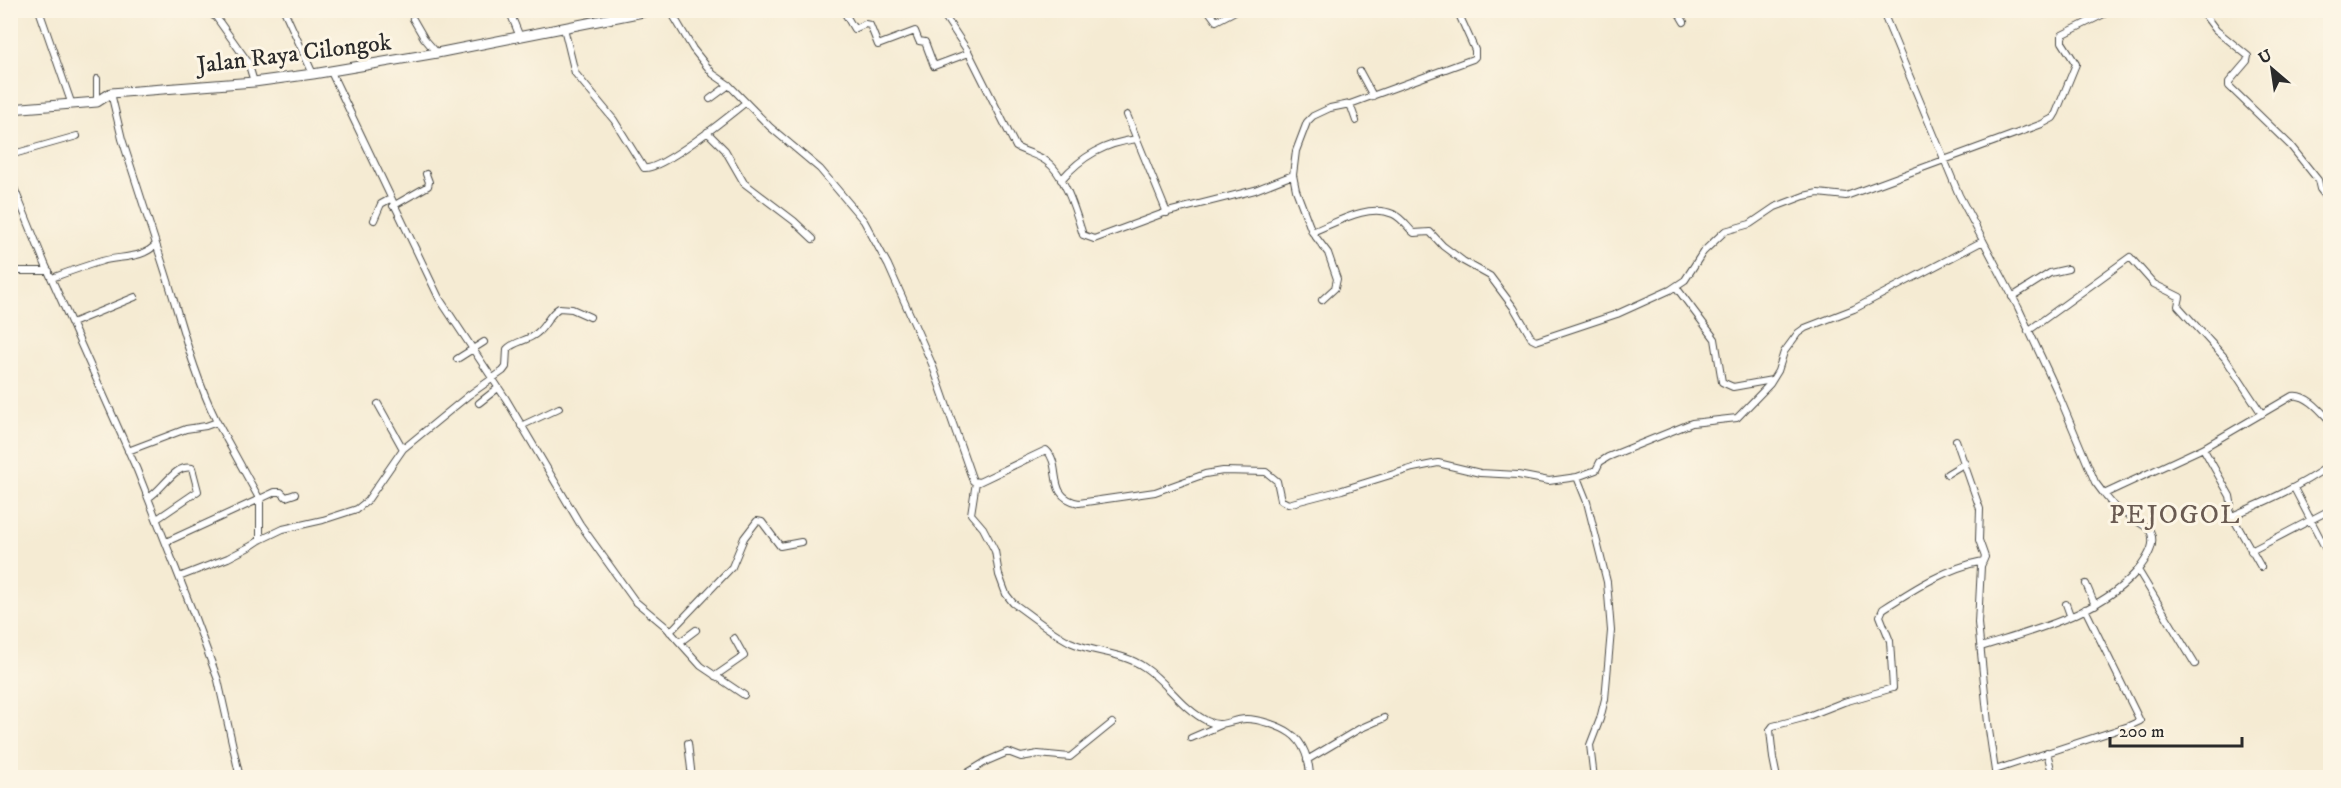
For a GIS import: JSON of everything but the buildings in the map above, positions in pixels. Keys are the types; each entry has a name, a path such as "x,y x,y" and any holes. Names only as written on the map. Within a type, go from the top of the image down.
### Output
{"highway":[{"name":"Jalan Raya Cilongok","path":"10,109 97,102 111,93 254,82 331,72 653,10"}],"street":[{"path":"39,10 72,105"},
{"path":"227,10 212,13 248,62 254,82"},
{"path":"285,10 314,74"},
{"path":"509,10 520,37"},
{"path":"670,10 702,62 713,74 729,85 770,127 820,169 864,221 888,265 932,364 969,470 976,482 971,514 983,528 995,551 999,575 1006,594 1013,603 1071,643 1127,658 1143,666 1160,679 1192,711 1206,721 1221,725"},
{"path":"843,10 854,29 866,24 870,25 878,45 915,31 919,41 924,42 934,66 969,53"},
{"path":"945,10 948,22 960,36 1016,147 1045,160 1061,180 1083,235 1094,239 1167,213 1248,192 1293,175"},
{"path":"1208,10 1216,21 1237,10"},
{"path":"1322,300 1335,288 1337,279 1328,253 1312,232 1296,190 1293,175 1298,142 1307,122 1313,116 1330,108 1350,104 1470,61 1475,57 1475,50 1457,10"},
{"path":"1623,10 1629,10"},
{"path":"1677,10 1684,22"},
{"path":"1882,10 1943,159 2057,390 2095,482 2114,506 2149,528 2152,534 2150,552 2121,589 2095,605 2039,629 1982,647"},
{"path":"1312,232 1348,217 1381,211 1396,216 1414,233 1430,232 1443,246 1463,261 1490,276 1534,341 1617,314 1676,286 1685,280 1703,252 1725,231 1750,224 1775,207 1818,193 1846,196 1943,159 2029,130 2053,118 2076,64 2062,42 2062,35 2112,10"},
{"path":"2201,10 2216,30 2248,56 2247,61 2229,82 2229,86 2290,145 2318,180 2320,189 2331,202"},
{"path":"413,19 424,39 437,53"},
{"path":"564,28 575,74 614,120 644,168 650,169 655,166 707,132 745,103"},
{"path":"331,72 439,298 498,388 574,514 635,601 670,632 702,666 744,695"},
{"path":"1360,72 1373,96"},
{"path":"97,79 97,102"},
{"path":"710,99 729,85"},
{"path":"111,93 122,139 173,293 200,384 217,422 260,500 260,540"},
{"path":"1350,104 1356,121"},
{"path":"1127,115 1167,213"},
{"path":"707,132 725,150 744,183 794,221 813,239"},
{"path":"10,155 77,136"},
{"path":"1061,180 1071,168 1094,151 1115,142 1137,139"},
{"path":"374,220 381,204 392,202 428,186 426,174"},
{"path":"10,178 166,542 218,680 240,777"},
{"path":"976,482 1046,450 1050,454 1063,497 1071,502 1079,503 1155,492 1205,474 1223,471 1266,472 1277,481 1281,500 1288,504 1438,463 1480,473 1518,475 1549,481 1577,477 1596,470 1600,462 1608,457 1692,423 1737,418 1772,380 1784,352 1804,328 1854,309 1983,241"},
{"path":"52,278 105,260 147,251 156,244"},
{"path":"2028,331 2130,257 2154,284 2180,297 2178,306 2225,358 2262,414"},
{"path":"2012,297 2050,273 2068,269"},
{"path":"10,275 16,271 48,271"},
{"path":"1676,286 1715,339 1722,382 1733,387 1772,380"},
{"path":"72,324 135,297"},
{"path":"179,577 228,558 283,529 323,520 361,506 367,501 403,449 506,367 507,349 537,333 556,309 563,307 590,317"},
{"path":"457,359 484,342"},
{"path":"479,403 498,388"},
{"path":"2104,494 2203,448 2292,396 2300,394 2328,418 2331,408"},
{"path":"378,404 403,449"},
{"path":"521,426 559,408"},
{"path":"128,451 186,429 217,422"},
{"path":"1956,440 1980,509 1979,537 1985,555 1978,619 1995,774 2047,752 2140,721 2085,609"},
{"path":"2203,448 2230,496 2229,510 2261,567"},
{"path":"1947,474 1965,463"},
{"path":"2232,516 2295,488 2331,465"},
{"path":"148,498 156,493 169,478 192,466 198,491 157,519"},
{"path":"1577,477 1587,502 1607,582 1611,631 1605,699 1590,745 1594,777"},
{"path":"2295,488 2331,557"},
{"path":"166,542 278,491 286,497 295,494"},
{"path":"2251,551 2331,510"},
{"path":"670,632 732,567 744,538 757,521 762,522 780,546 801,542"},
{"path":"1777,777 1770,730 1773,726 1893,688 1890,641 1880,616 1883,609 1948,571 1983,561"},
{"path":"2138,570 2195,663"},
{"path":"2086,584 2095,605"},
{"path":"2066,604 2070,615"},
{"path":"680,642 696,630"},
{"path":"715,676 744,656 734,638"},
{"path":"1307,760 1359,729 1384,718"},
{"path":"1191,738 1221,725 1250,719 1284,729 1303,747 1310,777"},
{"path":"959,777 1008,752 1021,757 1038,754 1068,758 1112,723"},
{"path":"688,743 692,777"},
{"path":"2047,752 2053,777"}],"district":[{"name":"PEJOGOL","path":"2175,514"}]}
